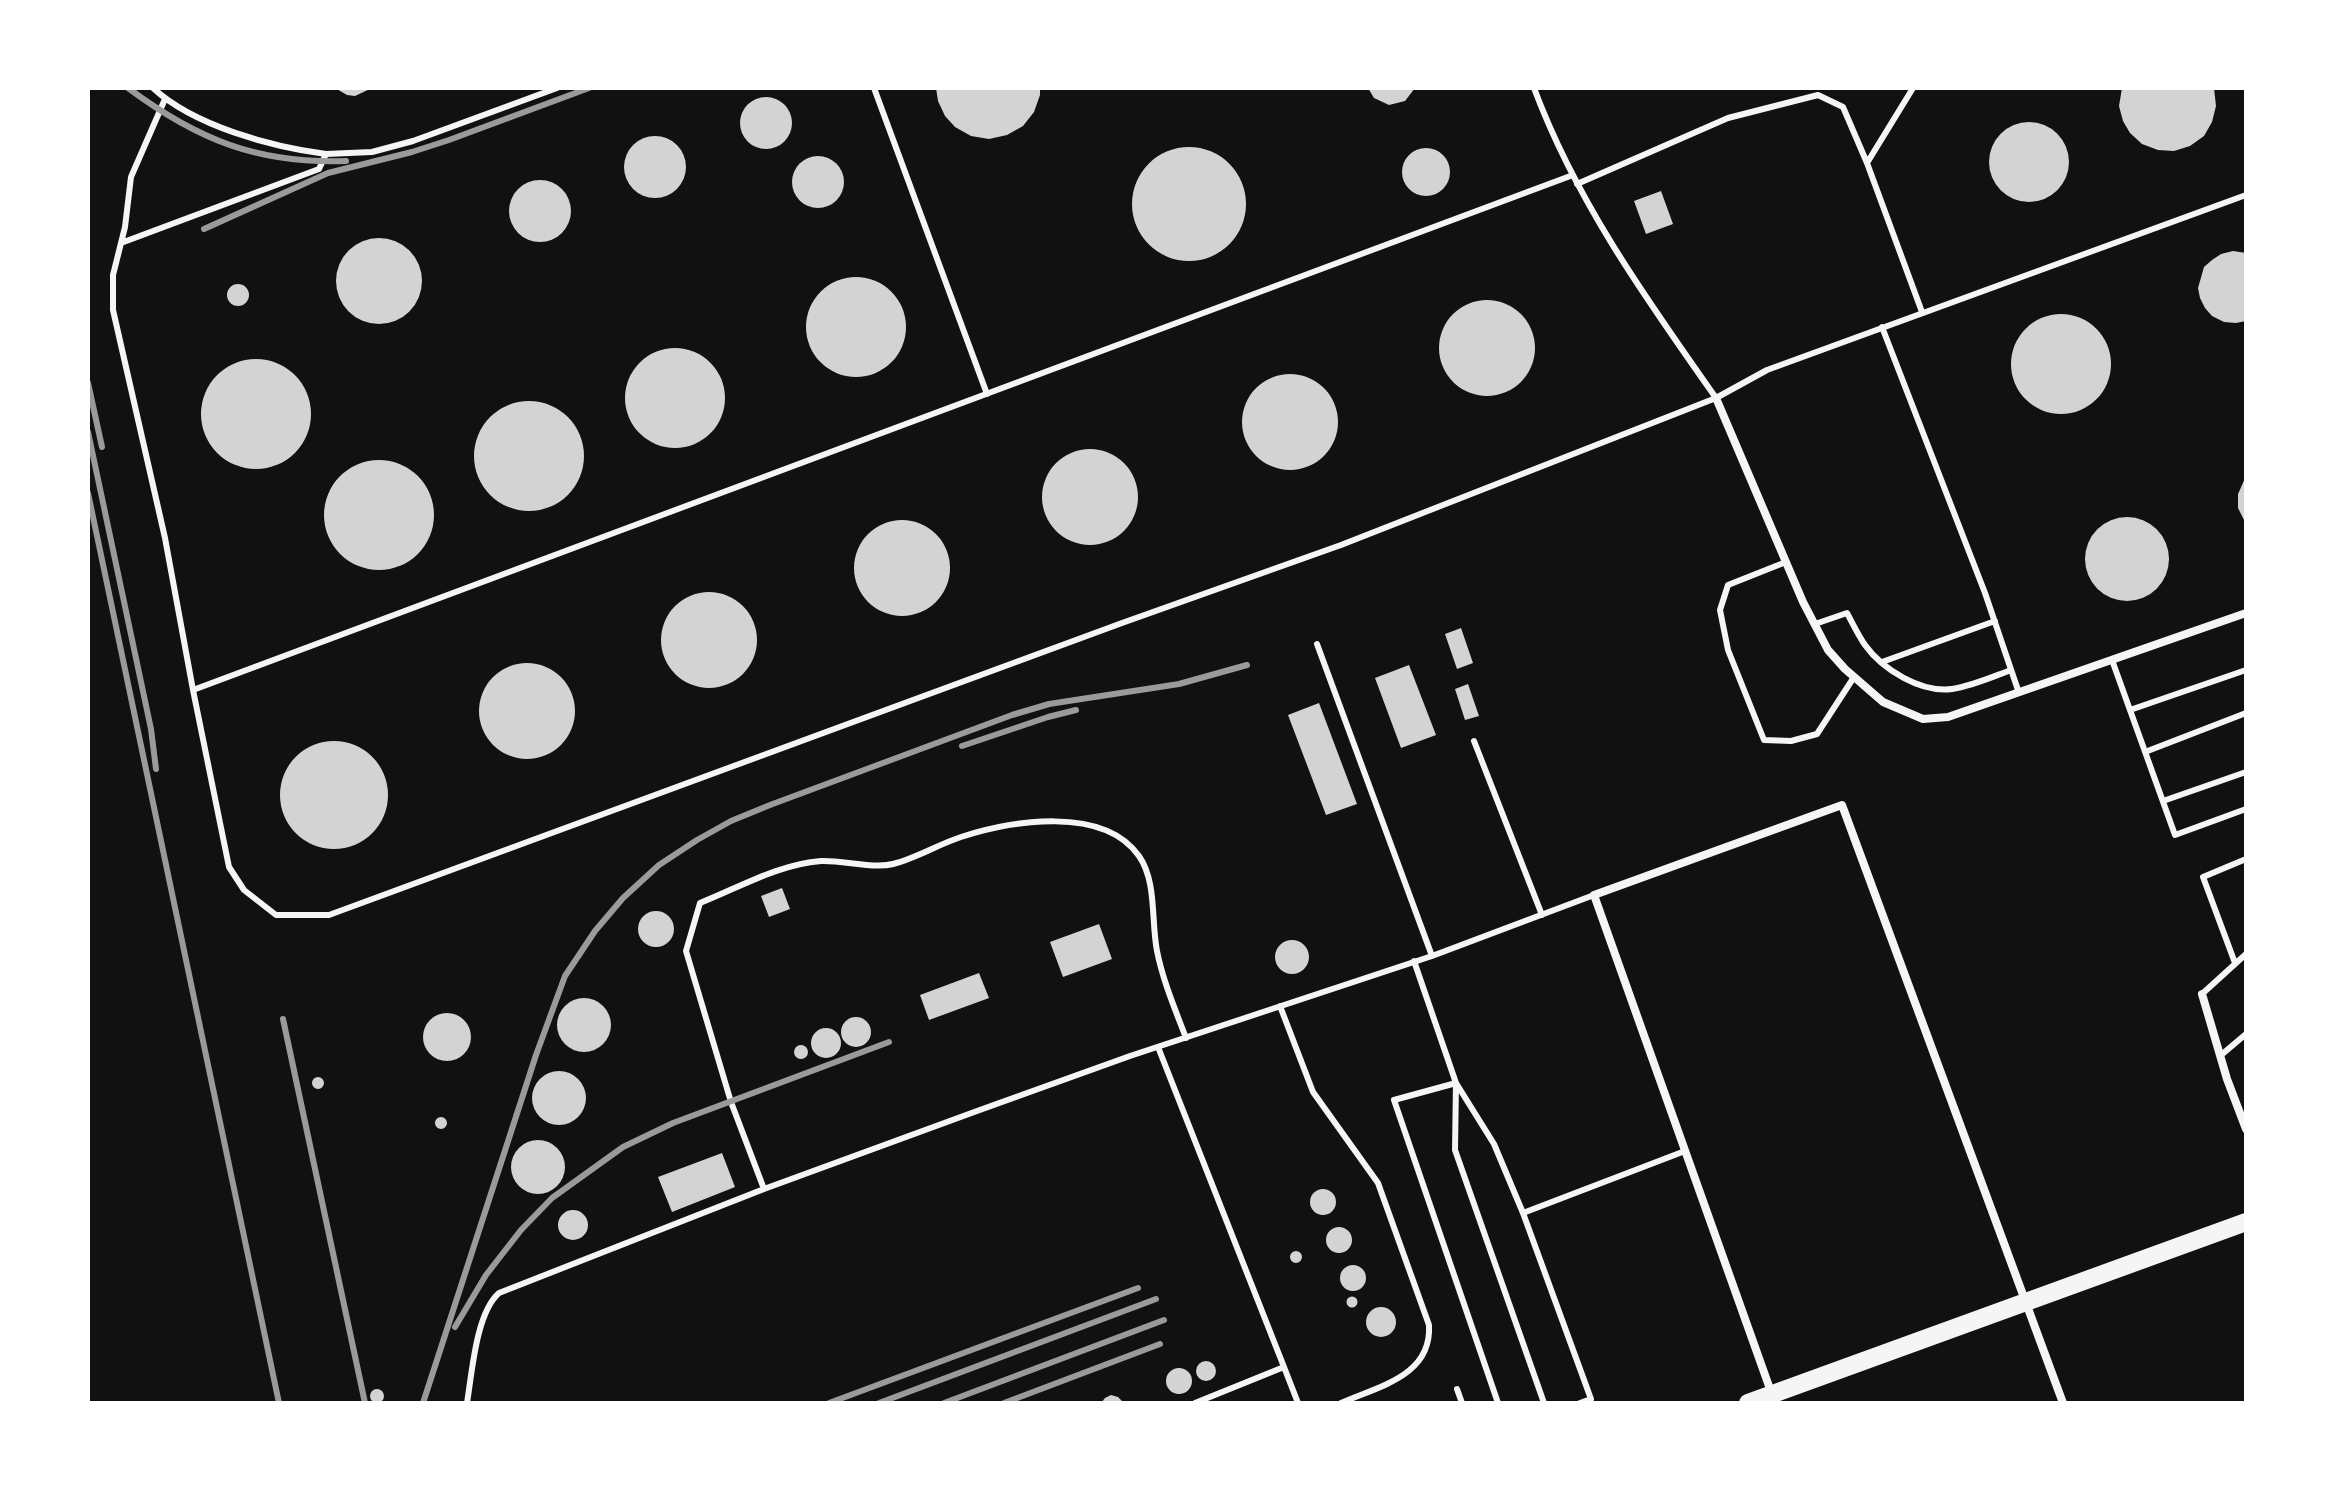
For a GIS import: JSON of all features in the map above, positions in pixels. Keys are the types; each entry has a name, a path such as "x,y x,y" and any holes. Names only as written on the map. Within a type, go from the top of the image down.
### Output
{"main road":[{"path":"1748,1403 1773,1398 2026,1301 2246,1222"}],"street":[{"path":"1716,398 1786,562 1828,650 1883,702 1923,719 1948,717 2246,613"},
{"path":"1773,1398 1594,895 1842,805 2063,1403"},
{"path":"2202,994 2246,1129"}],"lane":[{"path":"153,88 165,99 219,127 290,149 326,154 372,152 413,141 557,88"},
{"path":"874,88 987,394"},
{"path":"1534,88 1547,123 1592,214 1716,398"},
{"path":"1867,163 1913,88"},
{"path":"1577,184 1728,118 1818,95 1843,107 1922,312"},
{"path":"165,99 131,177 125,227 113,275 113,310 165,538 229,867 244,890 276,915 329,915 1341,545 1716,398 1767,370 2246,195"},
{"path":"121,243 319,169 326,154"},
{"path":"193,690 1573,175"},
{"path":"1882,327 1995,621 2019,693"},
{"path":"1786,562 1728,585 1720,610 1728,650 1764,740 1791,741 1817,734 1854,677"},
{"path":"1815,624 1847,613 1865,645 1882,662 1919,685 1933,689 1970,685 2011,670"},
{"path":"1882,662 1995,621"},
{"path":"1317,644 1432,956"},
{"path":"2112,660 2175,835 2246,809"},
{"path":"2130,710 2246,670"},
{"path":"2145,752 2246,713"},
{"path":"1474,741 1542,915"},
{"path":"2163,801 2246,772"},
{"path":"764,1189 731,1102 686,951 700,903 785,868 820,861 892,865 962,837 1044,820 1085,824 1108,832 1125,842 1139,856 1145,869 1165,982 1186,1038"},
{"path":"2235,963 2203,877 2246,859"},
{"path":"467,1403 483,1315 499,1293 764,1189 1158,1047 1432,956 1594,895"},
{"path":"2202,994 2246,954"},
{"path":"1414,961 1456,1083 1494,1144 1523,1213 1591,1399 1580,1403"},
{"path":"1280,1006 1313,1092 1378,1183 1429,1325 1430,1340 1418,1365 1406,1375 1341,1403"},
{"path":"2220,1056 2246,1034"},
{"path":"1158,1047 1298,1403"},
{"path":"1456,1083 1394,1100 1498,1403"},
{"path":"1456,1083 1455,1150 1544,1403"},
{"path":"1523,1213 1685,1151"},
{"path":"1195,1403 1284,1367"},
{"path":"1457,1389 1462,1403"}],"building":[{"path":"335,88 372,88 355,96"},
{"path":"936,88 1040,88 1040,95 1034,112 1023,126 1007,135 989,139 971,136 955,127 945,116"},
{"path":"1368,88 1415,88 1405,101 1389,105 1374,98"},
{"path":"2122,88 2214,88 2216,106 2212,122 2204,136 2190,146 2174,151 2158,150 2142,144 2123,121 2119,106"},
{"path":"766,97 785,104 792,123 785,142 766,149 747,142 740,123 747,104"},
{"path":"2029,122 2044,125 2057,134 2066,147 2069,162 2066,177 2057,190 2044,199 2029,202 2014,199 2001,190 1992,177 1989,162 1992,147 2001,134 2014,125"},
{"path":"655,136 677,145 686,167 677,189 655,198 633,189 624,167 633,145"},
{"path":"1189,147 1211,151 1229,164 1242,182 1246,204 1242,226 1229,244 1211,257 1189,261 1167,257 1149,244 1136,226 1132,204 1136,182 1149,164 1167,151"},
{"path":"1426,148 1443,155 1450,172 1443,189 1426,196 1409,189 1402,172 1409,155"},
{"path":"818,156 837,163 844,182 837,201 818,208 799,201 792,182 799,163"},
{"path":"540,180 562,189 571,211 562,233 540,242 518,233 509,211 518,189"},
{"path":"1661,191 1673,224 1646,234 1634,201"},
{"path":"379,238 403,245 415,257 422,281 415,305 403,317 379,324 355,317 343,305 336,281 343,257 355,245"},
{"path":"2233,251 2246,253 2246,321 2236,323 2212,316 2200,298 2198,288 2204,267 2221,254"},
{"path":"856,277 875,281 892,291 902,308 906,327 902,346 892,363 875,373 856,377 837,373 820,363 810,346 806,327 810,308 820,291 837,281"},
{"path":"238,284 246,287 249,295 246,303 238,306 230,303 227,295 230,287"},
{"path":"1487,300 1505,304 1521,314 1531,330 1535,348 1531,366 1521,382 1505,392 1487,396 1469,392 1453,382 1443,366 1439,348 1443,330 1453,314 1469,304"},
{"path":"2061,314 2080,318 2096,329 2107,345 2111,364 2107,383 2096,399 2080,410 2061,414 2042,410 2026,399 2015,383 2011,364 2015,345 2026,329 2042,318"},
{"path":"675,348 694,352 711,362 721,379 725,398 721,417 711,434 694,444 675,448 656,444 639,434 629,417 625,398 629,379 639,362 656,352"},
{"path":"256,359 277,363 295,375 307,393 311,414 307,435 295,453 277,465 256,469 235,465 217,453 205,435 201,414 205,393 217,375 235,363"},
{"path":"1290,374 1308,378 1324,388 1334,404 1338,422 1334,440 1324,456 1308,466 1290,470 1272,466 1256,456 1246,440 1242,422 1246,404 1256,388 1272,378"},
{"path":"529,401 550,405 568,417 580,435 584,456 580,477 568,495 550,507 529,511 508,507 490,495 478,477 474,456 478,435 490,417 508,405"},
{"path":"1090,449 1108,453 1124,463 1134,479 1138,497 1134,515 1124,531 1108,541 1090,545 1072,541 1056,531 1046,515 1042,497 1046,479 1056,463 1072,453"},
{"path":"379,460 400,464 418,476 430,494 434,515 430,536 418,554 400,566 379,570 358,566 340,554 328,536 324,515 328,494 340,476 358,464"},
{"path":"2246,476 2246,524 2238,508 2238,494"},
{"path":"2127,517 2143,520 2157,529 2166,543 2169,559 2166,575 2157,589 2143,598 2127,601 2111,598 2097,589 2088,575 2085,559 2088,543 2097,529 2111,520"},
{"path":"902,520 920,524 936,534 946,550 950,568 946,586 936,602 920,612 902,616 884,612 868,602 858,586 854,568 858,550 868,534 884,524"},
{"path":"709,592 727,596 743,606 753,622 757,640 753,658 743,674 727,684 709,688 691,684 675,674 665,658 661,640 665,622 675,606 691,596"},
{"path":"1461,628 1473,663 1457,669 1445,634"},
{"path":"527,663 545,667 561,677 571,693 575,711 571,729 561,745 545,755 527,759 509,755 493,745 483,729 479,711 483,693 493,677 509,667"},
{"path":"1409,665 1436,735 1401,748 1375,678"},
{"path":"1468,684 1479,716 1465,720 1455,689"},
{"path":"1319,703 1357,804 1326,815 1288,715"},
{"path":"334,741 355,745 372,757 384,774 388,795 384,816 372,833 355,845 334,849 313,845 296,833 284,816 280,795 284,774 296,757 313,745"},
{"path":"782,888 790,909 769,917 761,896"},
{"path":"656,911 669,916 674,929 669,942 656,947 643,942 638,929 643,916"},
{"path":"1099,924 1112,959 1063,977 1050,942"},
{"path":"1292,940 1304,945 1309,957 1304,969 1292,974 1280,969 1275,957 1280,945"},
{"path":"979,973 989,998 929,1020 920,995"},
{"path":"584,998 603,1006 611,1025 603,1044 584,1052 565,1044 557,1025 565,1006"},
{"path":"447,1013 464,1020 471,1037 464,1054 447,1061 430,1054 423,1037 430,1020"},
{"path":"856,1017 862,1018 870,1026 870,1038 862,1046 856,1047 850,1046 842,1038 841,1032 842,1026 850,1018"},
{"path":"826,1028 832,1029 840,1037 840,1049 832,1057 826,1058 820,1057 812,1049 811,1043 812,1037 820,1029"},
{"path":"801,1045 808,1052 801,1059 794,1052"},
{"path":"559,1071 578,1079 586,1098 578,1117 559,1125 540,1117 532,1098 540,1079"},
{"path":"313,1078 323,1078 323,1088 313,1088"},
{"path":"441,1117 447,1123 441,1129 435,1123"},
{"path":"538,1140 557,1148 565,1167 557,1186 538,1194 519,1186 511,1167 519,1148"},
{"path":"722,1153 735,1187 672,1212 658,1177"},
{"path":"1323,1189 1332,1193 1336,1202 1332,1211 1323,1215 1314,1211 1310,1202 1314,1193"},
{"path":"573,1210 584,1214 588,1225 584,1236 573,1240 562,1236 558,1225 562,1214"},
{"path":"1339,1227 1348,1231 1352,1240 1348,1249 1339,1253 1330,1249 1326,1240 1330,1231"},
{"path":"1296,1251 1302,1257 1296,1263 1290,1257"},
{"path":"1353,1265 1362,1269 1366,1278 1362,1287 1353,1291 1344,1287 1340,1278 1344,1269"},
{"path":"1352,1296 1358,1302 1352,1308 1346,1302"},
{"path":"1381,1307 1391,1312 1396,1322 1391,1332 1381,1337 1371,1332 1366,1322 1371,1312"},
{"path":"1202,1361 1210,1361 1216,1371 1210,1381 1202,1381 1196,1375 1196,1367"},
{"path":"1179,1368 1188,1372 1192,1381 1188,1390 1179,1394 1170,1390 1166,1381 1170,1372"},
{"path":"377,1389 384,1396 377,1403 370,1396"},
{"path":"1111,1395 1118,1397 1124,1403 1101,1403"}],"railway":[{"path":"128,88 179,122 230,145 285,158 346,161"},
{"path":"204,229 328,173 449,140 589,88"},
{"path":"88,383 102,447"},
{"path":"88,432 151,729 156,769"},
{"path":"88,493 279,1403"},
{"path":"423,1403 536,1055 565,976 595,931 623,898 659,865 731,821 1012,715 1049,704 1179,684 1247,665"},
{"path":"962,746 1076,710"},
{"path":"283,1019 365,1403"},
{"path":"455,1327 486,1275 521,1230 552,1198 623,1147 673,1123 889,1042"},
{"path":"829,1403 1138,1288"},
{"path":"879,1403 1156,1299"},
{"path":"944,1403 1164,1320"},
{"path":"1004,1403 1160,1344"}]}
